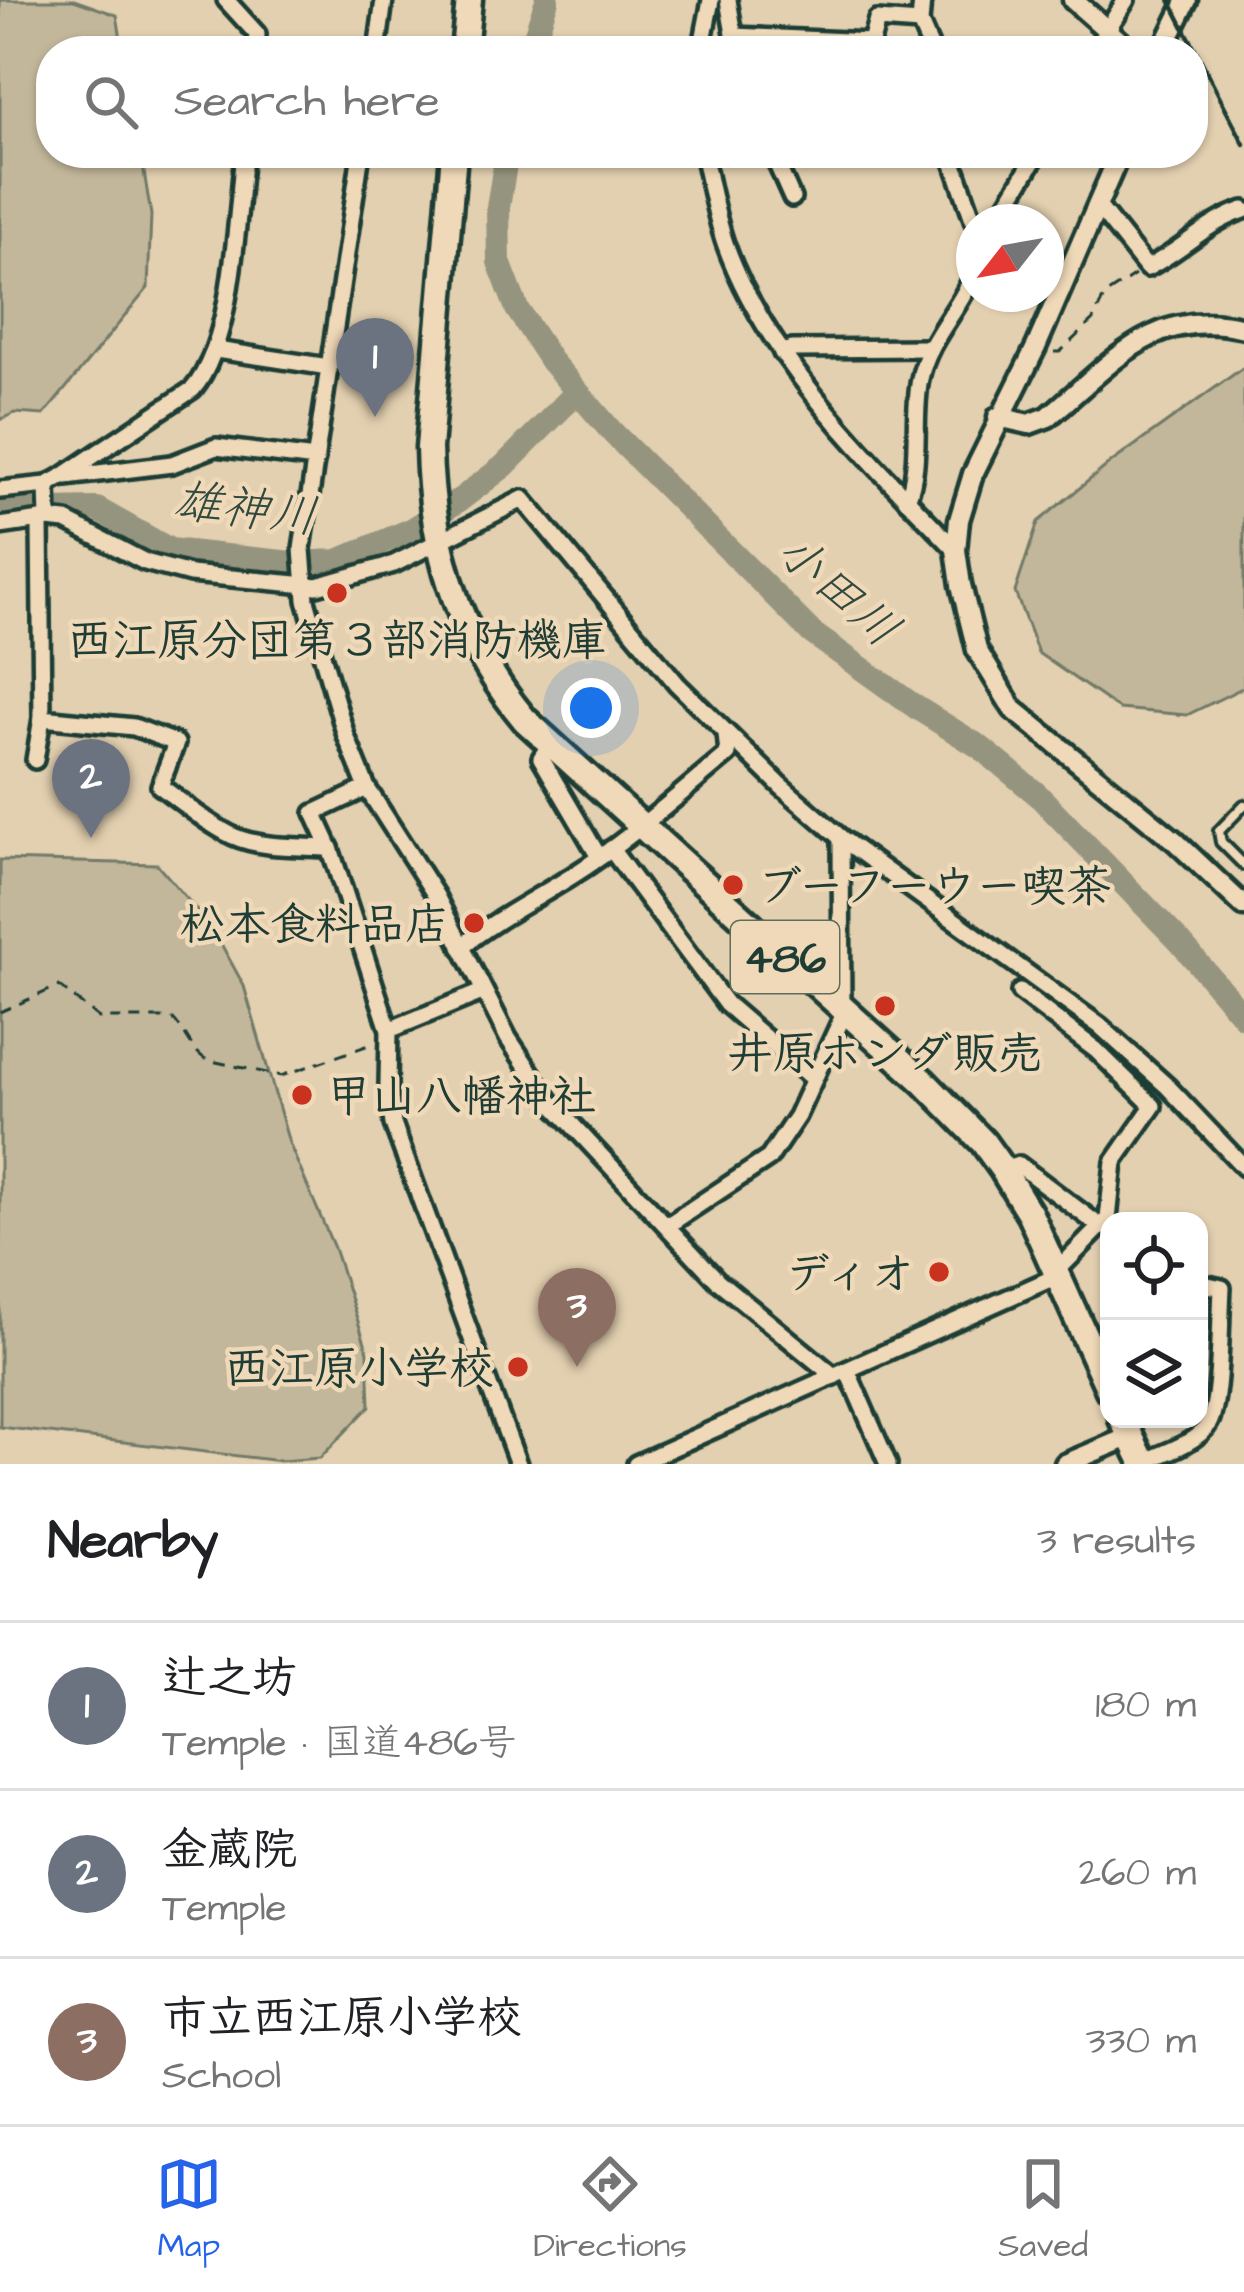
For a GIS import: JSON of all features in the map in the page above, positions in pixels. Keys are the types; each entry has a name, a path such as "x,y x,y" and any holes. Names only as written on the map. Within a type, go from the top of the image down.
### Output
{"highway":[{"path":"465,36 469,0"},
{"name":"486","path":"453,168 429,448 430,495 454,600 476,649 507,698 550,744 954,1111 1004,1170 1057,1270 1100,1369"},
{"path":"1125,1428 1143,1463"}],"street":[{"path":"226,0 257,36"},
{"path":"378,36 384,0"},
{"path":"704,36 711,0"},
{"path":"728,0 734,36"},
{"path":"922,0 920,23 926,36"},
{"path":"1072,0 1112,36"},
{"path":"1103,36 1126,0"},
{"path":"1169,36 1187,0"},
{"path":"873,36 877,20 920,23"},
{"path":"35,760 43,718 45,518 52,484 193,389 208,371 216,350 242,168"},
{"path":"360,168 302,549 304,582 346,736 368,788 409,850 482,992 550,1102 718,1281 841,1373 888,1464"},
{"path":"707,168 726,246 782,353 907,500 956,550"},
{"path":"779,168 792,198"},
{"path":"954,168 966,204"},
{"path":"1007,204 1029,168"},
{"path":"1114,168 1036,347 998,417 963,505 956,550 967,618 977,650 1013,709 1175,841 1244,906"},
{"path":"1098,206 1147,268 1171,256 1217,220 1244,210"},
{"path":"907,500 920,379 929,348 956,304"},
{"path":"998,417 1029,424 1048,417 1154,332 1190,321 1244,328"},
{"path":"782,353 792,349 929,348"},
{"path":"216,350 329,367"},
{"path":"0,490 172,464 216,447 316,459"},
{"path":"0,526 45,518 66,521 146,562 190,574 340,581 394,564 523,499 641,643 726,734 841,838 1040,979 1145,1065 1244,1167"},
{"path":"43,718 134,727 176,743 160,786 192,810 232,835 263,844 330,848"},
{"path":"461,947 640,825 728,754 726,734"},
{"path":"550,744 541,758 605,853 726,1004 812,1078"},
{"path":"368,788 314,813 330,848 388,1034 393,1124 518,1464"},
{"path":"668,1225 769,1158 797,1116 842,1018 841,838"},
{"path":"1040,979 1055,1020"},
{"path":"388,1034 482,992"},
{"path":"1020,992 1156,1104 1196,1116"},
{"path":"1145,1065 1156,1104"},
{"path":"1110,1212 1117,1153 1156,1104"},
{"path":"1004,1170 1019,1165 1100,1223"},
{"path":"636,1464 1048,1280 1100,1232"},
{"path":"1143,1463 1196,1436 1209,1424 1222,1288 1208,1284"},
{"path":"1065,1464 1125,1428"}],"lane":[{"path":"1244,805 1219,831 1221,842 1244,865"}],"path":[{"path":"1036,347 1060,352 1094,320 1105,295 1147,268"},
{"path":"0,1012 59,986 99,1018 172,1018 196,1054 207,1060 281,1076 388,1034"}],"shaded area":[{"path":"0,0 74,0 117,15 120,36 36,36 36,168 143,168 151,215 148,288 44,415 15,413 0,420"},
{"path":"1244,367 1244,687 1187,715 1119,709 1038,653 1015,592 1038,522 1109,464"},
{"path":"0,860 157,864 213,929 244,986 289,1143 334,1248 368,1352 370,1406 320,1458 280,1461 0,1427"}],"waterway":[{"name":"小田川","path":"535,36 547,0"},
{"name":"小田川","path":"504,168 498,207 499,262 517,309 551,361 613,433 812,633 980,747 1037,794 1180,942 1244,1017"},
{"name":"雄神川","path":"0,511 97,509 170,550 293,563 338,561 413,529 461,499 504,466 577,392"}],"railway":[{"path":"1170,0 1188,36"},
{"path":"1208,74 1244,144"}],"place":[{"name":"辻之坊","path":"375,417"},
{"name":"西江原分団第３部消防機庫","path":"337,593"},
{"name":"金蔵院","path":"91,838"},
{"name":"ブーフーウー喫茶","path":"733,885"},
{"name":"松本食料品店","path":"474,923"},
{"name":"井原ホンダ販売","path":"885,1006"},
{"name":"甲山八幡神社","path":"302,1095"},
{"name":"ディオ","path":"939,1272"},
{"name":"西江原小学校","path":"518,1367"},
{"name":"市立西江原小学校","path":"577,1367"}]}
